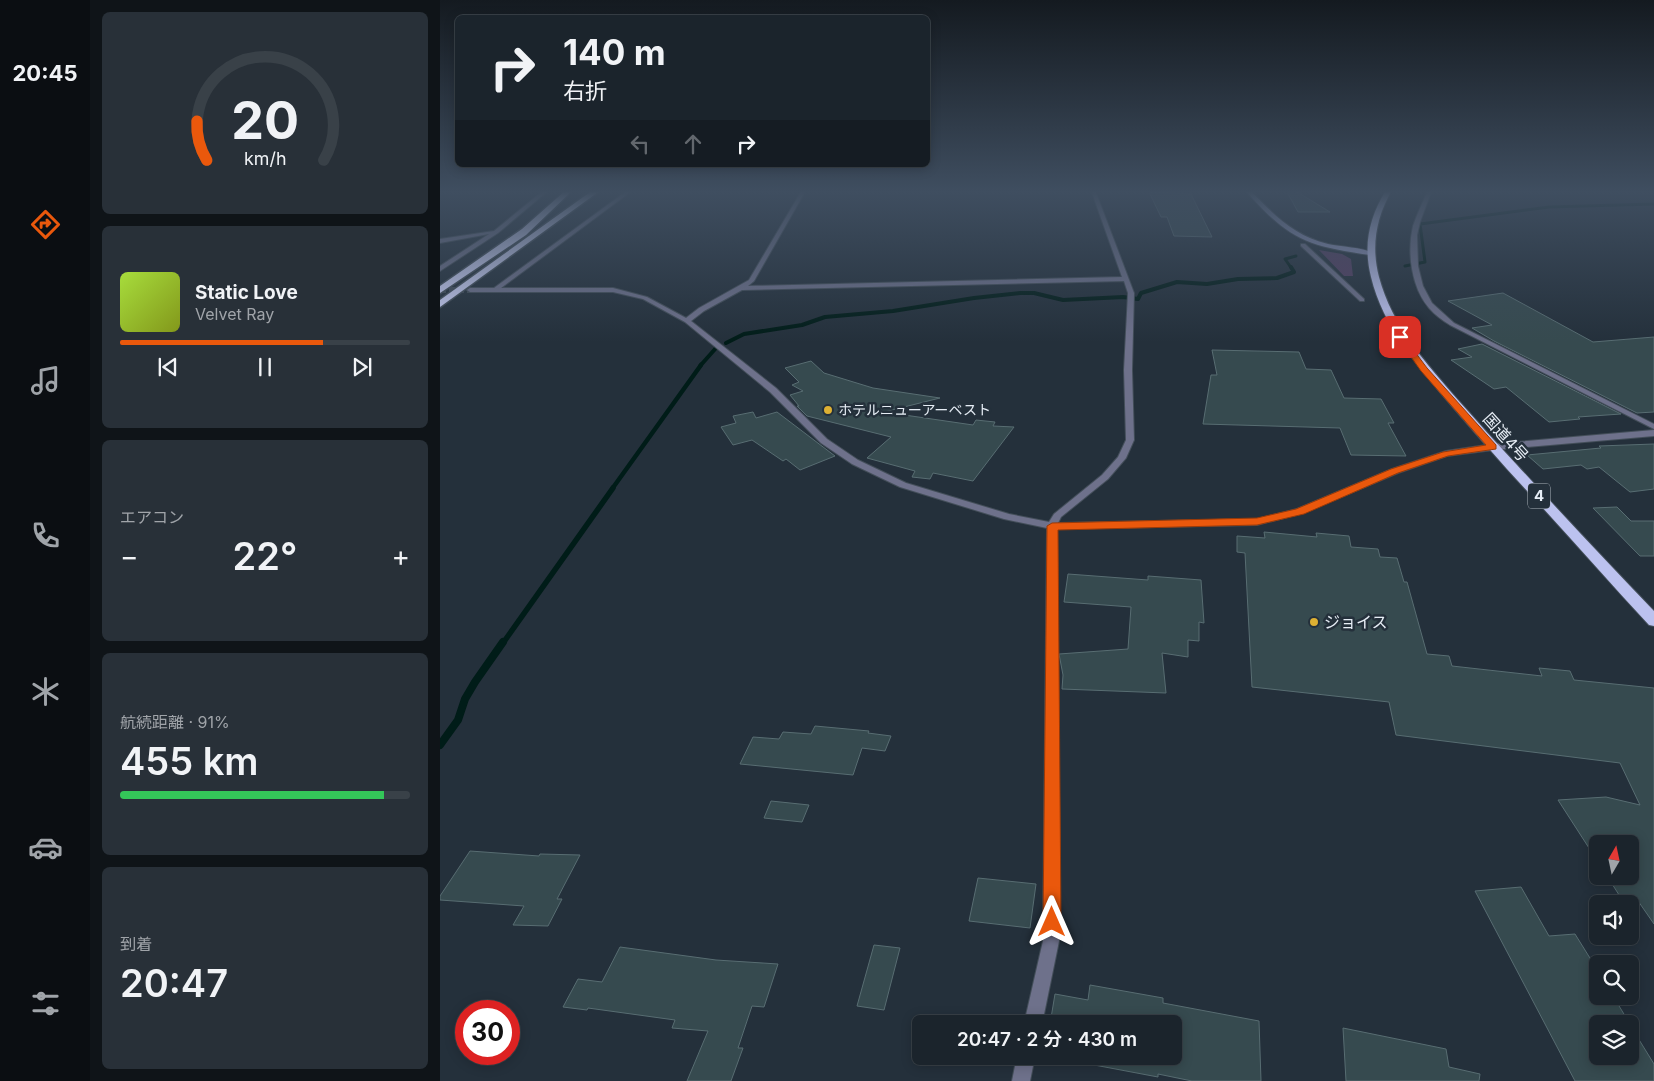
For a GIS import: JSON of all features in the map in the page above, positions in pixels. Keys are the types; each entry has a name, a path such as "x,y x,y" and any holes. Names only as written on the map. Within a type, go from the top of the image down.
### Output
{"highway":[{"path":"440,290 512,240"},
{"path":"440,304 528,240"},
{"name":"4","path":"1370,253 1372,240"},
{"name":"国道4号","path":"1370,253 1386,309 1400,337 1424,369 1493,447 1654,621"}],"main road":[{"path":"1311,240 1329,247 1370,253"}],"street":[{"path":"440,269 483,240"},
{"path":"496,289 562,240"},
{"path":"687,321 697,311 742,288 751,281 775,240"},
{"path":"1035,1015 1052,942 1052,526 1057,516 1105,477 1122,458 1130,440 1128,370 1131,293 1111,240"},
{"path":"1414,240 1413,250 1418,277 1429,304 1452,324 1654,427"},
{"path":"1302,246 1362,300"},
{"path":"742,288 1125,279"},
{"path":"470,290 613,290 645,298 687,321 773,390 824,440 855,462 903,485 1007,517 1052,526 1257,522 1300,511 1395,471 1446,454 1493,447 1654,433"},
{"path":"1021,1081 1024,1065"}],"shaded area":[{"path":"1319,250 1342,254 1351,259 1353,276 1344,276"}],"building":[{"path":"1503,293 1593,342 1654,337 1654,412 1637,413 1494,341 1472,328 1492,325 1448,301"},
{"path":"1482,344 1621,414 1578,417 1580,419 1549,422 1506,387 1494,389 1451,360 1472,357 1458,349"},
{"path":"1212,350 1299,352 1306,369 1331,370 1344,398 1381,399 1394,423 1388,423 1406,456 1351,455 1340,428 1203,424 1211,375 1217,375"},
{"path":"811,361 824,373 873,388 940,398 884,412 973,425 976,420 995,422 993,426 1014,427 973,481 933,473 930,479 912,477 915,471 867,458 891,437 807,416 797,406 799,406 790,395 803,391 792,385 799,382 785,368"},
{"path":"753,412 756,418 777,412 835,456 800,470 786,459 783,461 752,440 733,445 721,427 736,423 733,416"},
{"path":"1654,444 1654,489 1630,492 1599,467 1587,469 1581,465 1543,469 1527,455 1601,448 1599,446"},
{"path":"1617,507 1631,521 1654,521 1654,556 1640,556 1593,508"},
{"path":"1264,532 1317,537 1316,533 1349,536 1351,547 1378,549 1380,557 1397,558 1404,582 1407,582 1427,654 1449,656 1452,666 1542,676 1539,668 1570,671 1574,680 1654,688 1654,924 1639,902 1639,895 1619,895 1613,885 1639,885 1639,835 1589,835 1589,848 1558,800 1606,797 1640,805 1620,763 1396,735 1389,702 1252,687 1245,553 1237,552 1237,536 1265,538"},
{"path":"1068,574 1148,580 1148,576 1201,580 1204,623 1199,622 1199,641 1188,640 1188,657 1162,653 1166,693 1062,689 1063,675 1059,654 1128,649 1131,607 1064,602"},
{"path":"815,726 869,731 868,733 891,736 885,751 862,748 853,775 740,764 753,737 779,739 783,732 811,734"},
{"path":"771,801 809,805 802,822 764,818"},
{"path":"470,851 539,856 540,854 580,855 557,899 562,899 548,926 513,925 524,906 440,900 440,896"},
{"path":"978,878 1036,884 1030,928 969,921"},
{"path":"1521,887 1549,936 1575,934 1589,957 1589,1005 1618,1005 1625,1015 1589,1015 1589,1065 1639,1065 1639,1040 1654,1064 1654,1081 1575,1081 1475,891"},
{"path":"874,945 900,948 884,1010 857,1006"},
{"path":"620,947 716,960 778,964 764,1007 752,1006 738,1048 743,1048 731,1081 687,1081 708,1031 672,1028 675,1020 588,1008 587,1010 563,1007 578,979 602,982"},
{"path":"1090,985 1163,998 1163,1003 1259,1021 1261,1081 1192,1081 1158,1074 1158,1077 1094,1065 1182,1065 1182,1015 1052,1015 1055,994 1088,1000"},
{"path":"1343,1028 1446,1049 1449,1067 1480,1074 1479,1081 1346,1081"}],"waterway":[{"path":"1405,266 1425,262 1422,240"},
{"path":"1292,269 1285,259 1296,256"},
{"path":"726,343 744,334 802,325 825,317 893,311 974,298 1020,293 1034,293 1063,300 1123,297 1138,299 1141,293 1177,282 1207,284 1238,279 1277,278 1294,272 1291,267"},
{"path":"700,366 716,348"},
{"path":"612,489 701,365"},
{"path":"503,643 613,488"},
{"path":"440,745 458,720 465,699 475,682 503,642"}],"tunnel":[{"path":"440,290 470,290"}],"place":[{"name":"ホテルニューアーベスト","path":"828,410"},
{"name":"ジョイス","path":"1314,622"}],"route":[{"path":"1052,922 1052,526 1257,522 1300,511 1395,471 1446,454 1493,447 1424,369 1400,337"}]}
